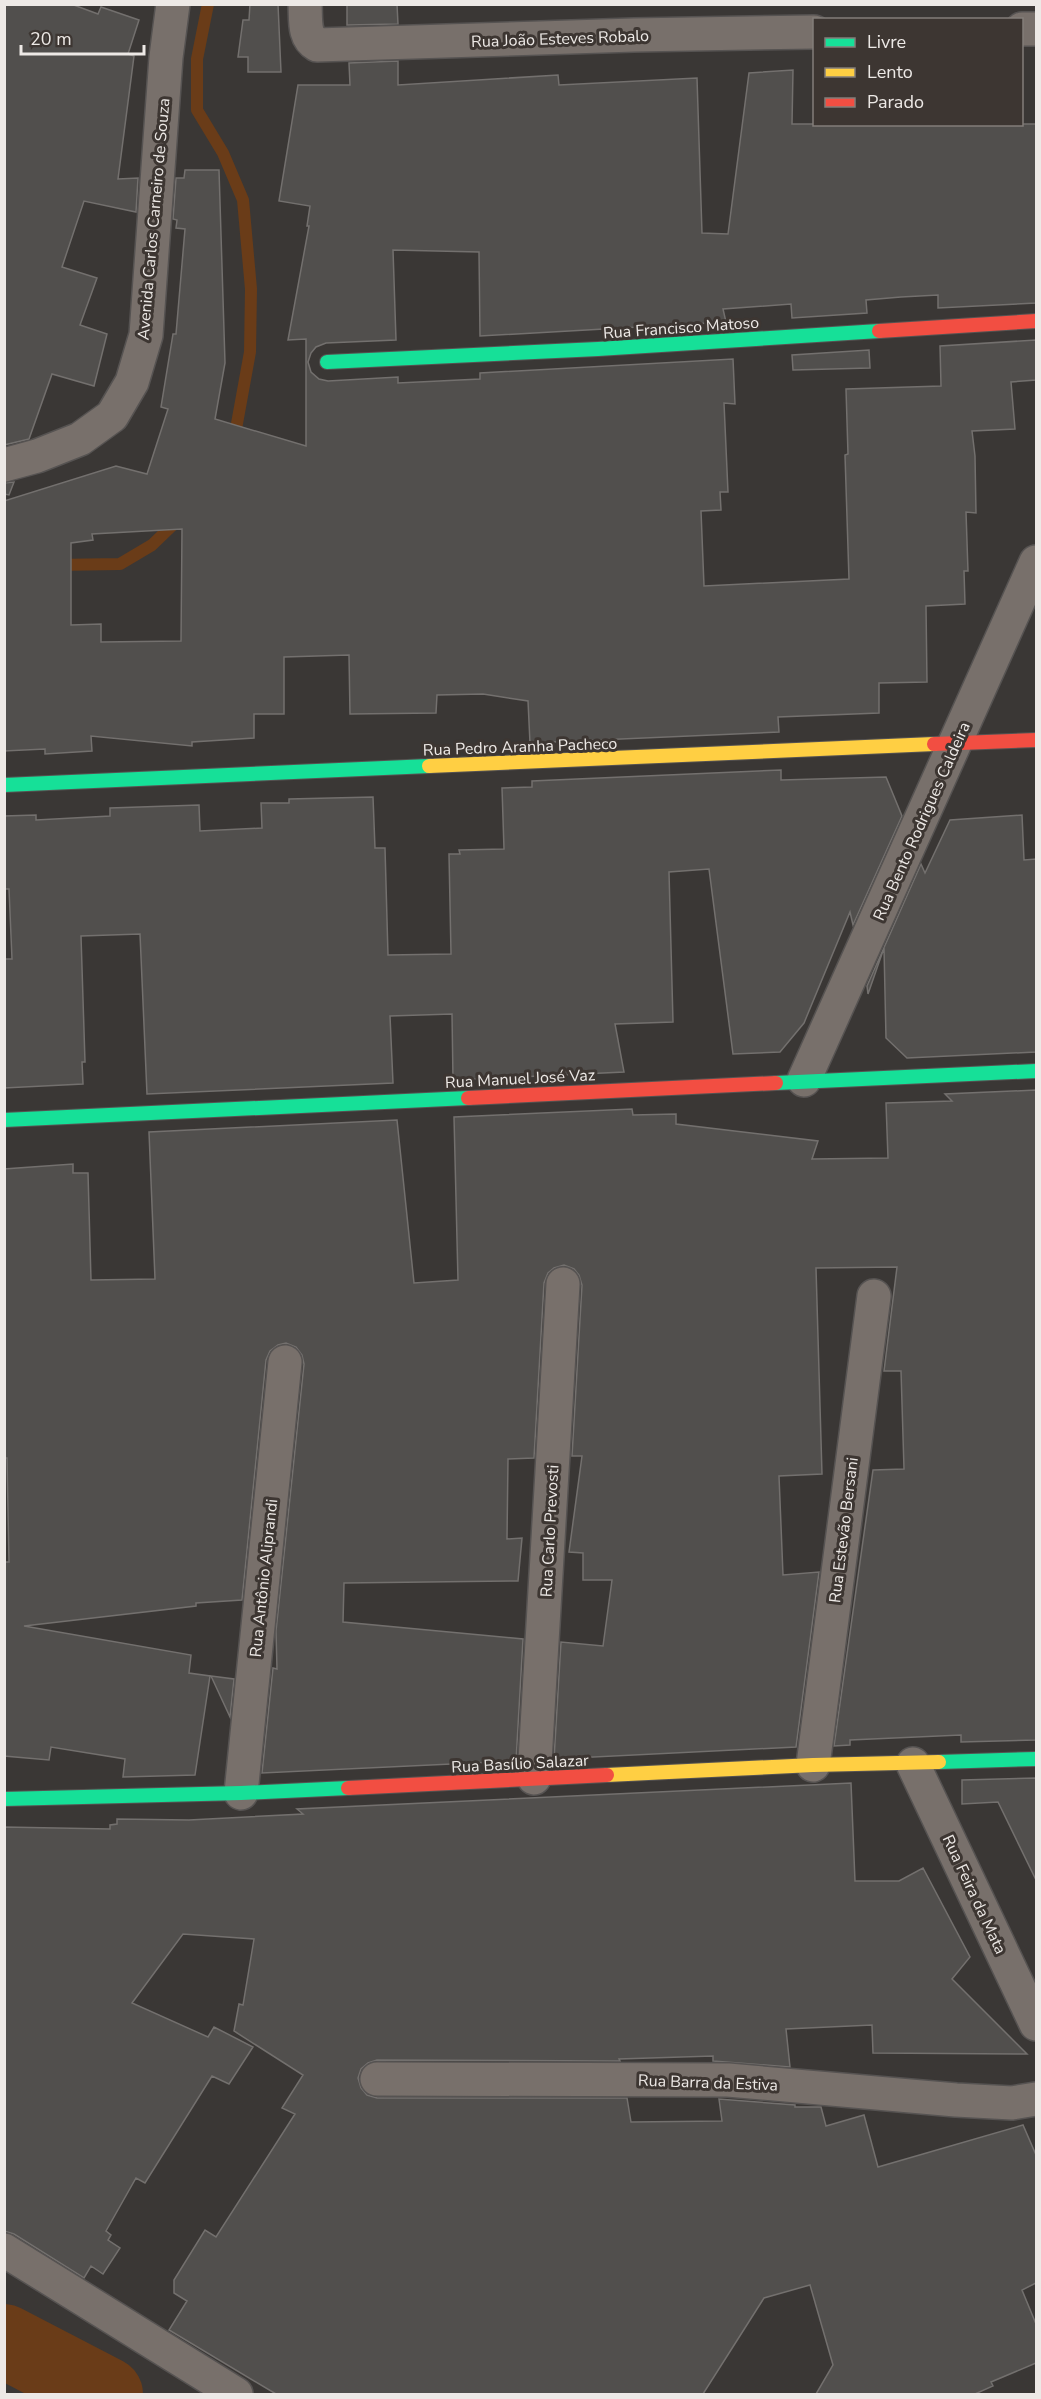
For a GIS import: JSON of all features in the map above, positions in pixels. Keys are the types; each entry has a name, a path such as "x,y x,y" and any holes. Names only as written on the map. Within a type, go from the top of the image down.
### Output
{"street":[{"name":"Avenida Carlos Carneiro de Souza","path":"4,465 37,456 80,439 112,416 132,382 146,335 166,57 173,4"},
{"name":"Rua João Esteves Robalo","path":"305,4 308,37 317,45 813,32"},
{"name":"Rua Francisco Matoso","path":"327,362 598,349 1036,321"},
{"name":"Rua Bento Rodrigues Caldeira","path":"804,1080 1036,562"},
{"name":"Rua Pedro Aranha Pacheco","path":"4,785 1036,740"},
{"name":"Rua Manuel José Vaz","path":"4,1120 804,1080 1036,1071"},
{"name":"Rua Carlo Prevosti","path":"534,1778 563,1284"},
{"name":"Rua Estevão Bersani","path":"813,1765 874,1296"},
{"name":"Rua Antônio Aliprandi","path":"241,1793 285,1362"},
{"name":"Rua Basílio Salazar","path":"4,1799 241,1793 813,1765 1036,1759"},
{"name":"Rua Feira da Mata","path":"913,1764 1036,2024"},
{"name":"Rua Barra da Estiva","path":"377,2079 728,2080 956,2100 1012,2103 1036,2099"},
{"path":"4,2250 236,2394"}],"building":[{"path":"4,4 71,4 98,14 101,7 139,20 128,54 134,56 118,179 138,178 136,212 84,201 62,267 97,278 80,325 107,334 94,386 52,374 29,439 4,445"},
{"path":"250,4 278,4 281,72 248,72 248,57 238,57 243,20 249,20"},
{"path":"347,4 397,4 398,24 347,25"},
{"path":"398,61 398,85 558,75 559,85 697,78 702,233 728,234 749,73 793,70 792,124 813,124 813,126 1023,126 1023,124 1036,124 1036,303 938,308 938,295 901,297 866,300 867,313 792,318 791,304 723,309 726,322 480,336 479,252 393,250 396,340 326,343 316,347 308,362 311,372 319,379 328,381 398,377 398,383 480,379 480,373 733,359 735,404 724,403 728,492 720,492 721,510 701,511 704,586 849,579 845,455 848,454 846,389 941,386 940,346 1036,340 1036,380 1011,382 1015,429 972,431 976,513 966,512 968,571 964,571 965,604 926,606 927,682 879,683 879,713 778,717 779,732 530,743 528,701 483,694 437,695 436,713 350,714 349,655 284,657 284,714 254,714 254,738 192,742 192,746 91,736 92,751 45,754 45,749 4,751 4,501 116,466 147,474 168,409 161,407 173,334 176,334 185,229 176,228 177,220 173,219 176,178 184,178 185,170 219,170 225,363 215,419 306,446 306,339 288,340 309,226 307,226 310,206 279,201 298,85 350,85 349,63","holes":["182,529 181,641 101,642 101,624 71,625 71,543 93,540 92,534"]},
{"path":"869,350 870,368 793,370 792,355"},
{"path":"14,482 9,495 4,494 4,483"},
{"path":"781,770 781,780 886,777 902,816 853,925 850,912 804,1023 780,1052 733,1054 709,869 669,872 673,1022 615,1024 624,1072 453,1080 452,1014 390,1016 393,1083 147,1094 140,934 81,936 85,1062 82,1062 83,1084 4,1088 4,959 12,959 9,889 4,889 4,816 36,815 36,820 110,816 110,808 199,805 200,831 262,828 261,803 289,803 289,799 373,797 375,848 385,848 388,955 451,954 449,854 460,854 459,850 504,849 502,788 532,787 532,781"},
{"path":"1022,815 1024,860 1036,859 1036,1052 907,1058 886,1038 884,948 868,994 867,986 921,864 925,873 950,820"},
{"path":"1036,1090 1036,1740 961,1742 961,1735 850,1740 850,1745 834,1746 873,1470 904,1469 901,1371 884,1371 897,1267 816,1268 822,1474 779,1476 783,1575 819,1572 796,1747 554,1759 561,1642 603,1646 612,1580 583,1580 583,1553 569,1552 582,1456 572,1456 582,1285 574,1269 564,1265 548,1273 544,1283 534,1458 508,1459 507,1539 522,1538 518,1581 344,1583 343,1622 523,1639 516,1761 262,1773 273,1668 277,1669 276,1631 304,1364 302,1355 296,1347 286,1343 270,1351 266,1360 242,1600 196,1603 196,1606 24,1626 191,1655 189,1673 210,1676 195,1775 123,1777 125,1759 51,1747 49,1760 4,1756 4,1562 9,1562 7,1458 4,1458 4,1169 73,1164 73,1173 88,1173 91,1280 155,1279 149,1132 397,1120 414,1283 458,1280 454,1117 632,1109 633,1115 676,1114 676,1124 818,1141 812,1159 888,1158 886,1103 952,1101 945,1094"},
{"path":"211,1676 234,1679 230,1717"},
{"path":"1036,1778 1036,1880 998,1802 962,1804 962,1780"},
{"path":"851,1783 855,1881 899,1881 923,1868 970,1957 952,1979 1027,2054 873,2053 872,2025 786,2029 790,2067 713,2061 713,2056 619,2059 620,2061 377,2060 361,2069 358,2078 361,2088 367,2095 377,2098 627,2098 631,2122 722,2121 719,2099 795,2105 795,2107 821,2107 826,2126 864,2115 878,2167 1023,2125 1036,2155 1036,2283 1022,2290 1036,2324 1036,2363 991,2382 993,2386 975,2394 816,2394 833,2365 810,2285 764,2298 703,2394 276,2394 169,2330 187,2301 174,2293 174,2280 205,2230 216,2237 295,2114 282,2108 303,2075 234,2031 239,2004 243,2005 254,1939 183,1934 132,2003 208,2037 214,2027 253,2047 229,2084 212,2076 145,2183 136,2178 106,2231 111,2235 108,2240 120,2248 103,2274 91,2266 84,2278 14,2234 4,2231 4,1827 110,1829 110,1825 117,1824 117,1819 189,1820 303,1814 297,1809"}],"waterway":[{"path":"208,4 197,59 197,110 223,153 243,200 251,289 250,352 236,429 231,438"},
{"path":"54,565 120,564 152,545 180,518"},
{"path":"4,2341 106,2394"}],"traffic: fast":[{"path":"327,362 598,349 879,331"},
{"path":"4,785 429,766"},
{"path":"776,1083 1036,1071"},
{"path":"4,1120 468,1098"},
{"path":"939,1762 1036,1759"},
{"path":"4,1799 348,1788"}],"traffic: slow":[{"path":"429,766 934,744"},
{"path":"607,1775 813,1765 939,1762"}],"traffic: jam":[{"path":"879,331 1036,321"},
{"path":"934,744 1036,740"},
{"path":"468,1098 776,1083"},
{"path":"348,1788 607,1775"}]}
